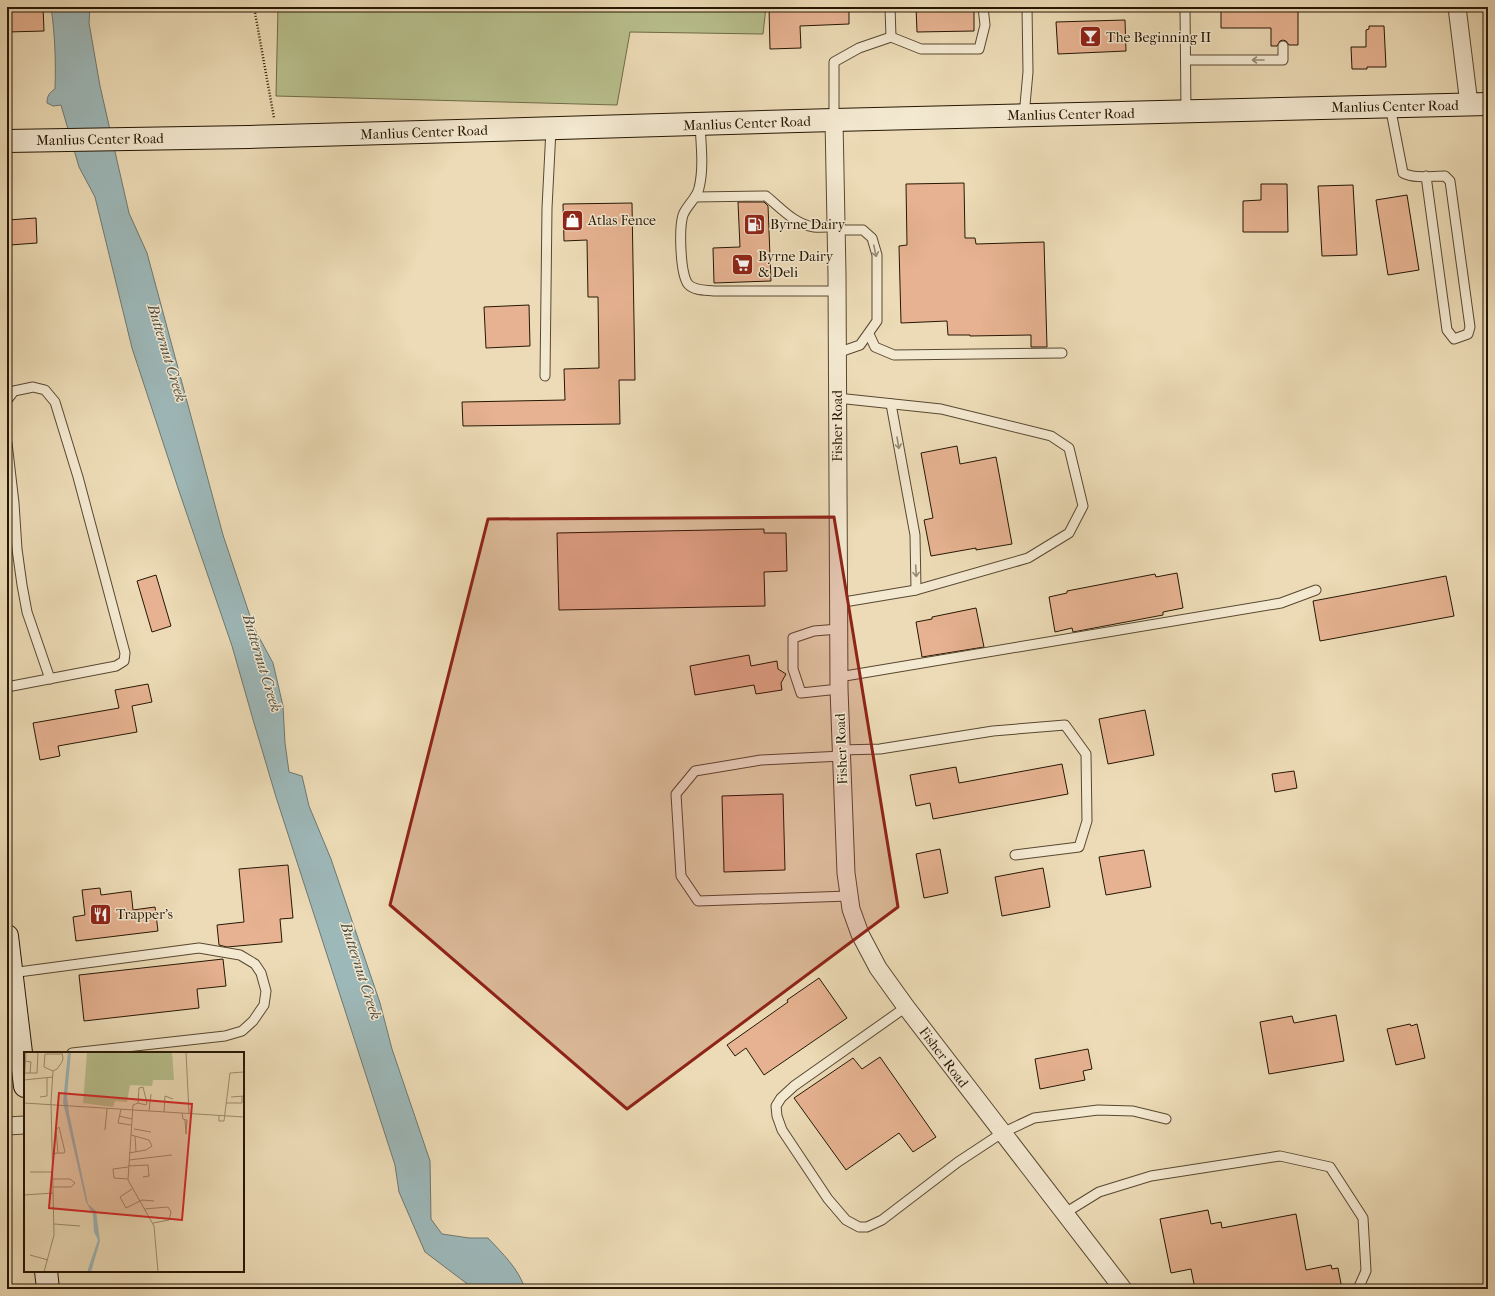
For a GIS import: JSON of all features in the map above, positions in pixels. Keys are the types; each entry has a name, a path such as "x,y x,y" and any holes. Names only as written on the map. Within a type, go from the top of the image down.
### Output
{"main road":[{"name":"Manlius Center Road","path":"7,141 278,136 1478,104"},
{"path":"7,936 24,1072"},
{"path":"46,1272 48,1289"}],"street":[{"path":"1457,7 1478,104"},
{"name":"Fisher Road","path":"834,120 837,291 839,683 846,873 851,909 860,934 878,968 906,1007 1124,1289"},
{"path":"7,1126 24,1125"}],"lane":[{"path":"890,7 891,38"},
{"path":"834,120 834,62 859,48 891,38 921,49 979,49 985,25 983,7"},
{"path":"1024,116 1028,72 1027,7"},
{"path":"1185,7 1186,112"},
{"path":"1186,60 1283,60 1283,46"},
{"path":"1390,106 1403,173 1410,176 1426,176 1445,176 1450,181 1470,327 1468,334 1454,339 1447,330 1426,176"},
{"path":"700,124 702,174 699,191 684,215 681,227 682,262 684,275 689,285 698,290 714,291 837,291"},
{"path":"545,376 546,208 551,128"},
{"path":"695,197 766,196 788,215 803,225 815,228 863,230 872,238 877,256 877,321 860,345 837,352"},
{"path":"869,334 875,347 894,355 1062,353"},
{"path":"7,400 14,392 32,387 45,390 55,402 78,477 125,653 124,661 116,666 7,687"},
{"path":"837,398 940,409 1051,436 1069,448 1083,506 1069,533 1028,558 916,590 838,603"},
{"path":"891,404 915,535 916,590"},
{"path":"7,443 22,585 27,612 50,679"},
{"path":"839,629 814,631 793,638 793,669 801,693 839,683 1281,603 1316,590"},
{"path":"849,896 698,901 681,876 676,794 695,771 761,760 880,749 992,731 1065,725 1086,754 1086,821 1079,847 1015,855"},
{"path":"11,973 199,948 240,955 255,964 260,974 266,992 264,1005 253,1021 242,1031 225,1036 81,1052"},
{"path":"906,1007 794,1086 781,1098 776,1106 776,1116 782,1130 828,1199 846,1220 859,1227 874,1225 958,1162 1002,1132 1034,1118 1098,1110 1133,1111 1166,1119"},
{"path":"1064,1213 1099,1192 1151,1176 1280,1156 1330,1167 1364,1218 1366,1271 1358,1289"}],"path":[{"path":"254,7 278,136"}],"highlighted area":[{"path":"834,517 898,907 627,1109 390,905 488,519"}],"green space":[{"path":"278,7 766,7 763,34 630,32 617,105 276,96"}],"water":[{"name":"Butternut Creek","path":"51,7 90,7 89,23 100,86 129,213 147,253 223,535 254,628 273,663 283,706 285,743 289,772 302,776 309,806 331,859 380,1003 392,1049 430,1161 431,1219 442,1234 469,1238 488,1238 514,1268 525,1289 474,1289 425,1252 399,1192 395,1165 276,797 232,646 132,348 95,197 79,167 61,105 53,106 47,103 47,98 55,89 55,48"}],"building":[{"path":"7,7 43,7 44,31 7,32"},
{"path":"769,7 849,7 849,24 800,26 801,48 770,49"},
{"path":"916,7 974,7 974,31 917,32"},
{"path":"1221,7 1298,7 1298,45 1289,45 1283,40 1280,41 1277,46 1271,46 1271,28 1221,28"},
{"name":"The Beginning II","path":"1125,20 1126,51 1058,54 1056,22"},
{"path":"1369,26 1384,26 1386,67 1352,69 1351,47 1366,47 1366,30 1369,29"},
{"path":"964,183 965,238 975,238 976,244 1044,242 1047,347 1031,347 1031,335 948,335 947,321 901,323 899,246 907,245 906,184"},
{"path":"1261,184 1287,184 1288,232 1243,232 1243,201 1261,200"},
{"path":"1353,185 1357,255 1322,256 1318,186"},
{"path":"1407,195 1419,270 1388,275 1376,200"},
{"name":"Byrne Dairy & Deli","path":"738,202 764,202 768,206 771,281 714,283 713,248 740,247"},
{"path":"632,203 635,380 619,380 620,424 463,426 462,402 565,400 564,369 599,368 598,297 588,297 587,240 564,241 563,204"},
{"path":"36,218 37,243 10,245 8,220"},
{"path":"529,305 530,346 486,348 484,307"},
{"path":"957,446 960,464 996,457 1012,544 976,550 976,548 931,556 924,520 933,518 921,453"},
{"path":"764,529 764,533 786,533 787,571 764,572 765,606 559,610 557,533"},
{"path":"1177,573 1183,608 1163,612 1163,615 1073,632 1072,628 1055,632 1049,597 1067,593 1067,591 1155,574 1156,577"},
{"path":"156,575 171,626 152,632 137,581"},
{"path":"1446,576 1454,616 1320,641 1313,601"},
{"path":"976,608 984,647 922,657 916,622 932,619 932,617"},
{"path":"749,655 751,666 777,661 778,669 786,674 781,683 782,690 756,694 754,685 695,695 690,666"},
{"path":"148,684 152,702 132,706 137,732 58,746 60,756 40,760 33,723 119,708 115,690"},
{"path":"1145,710 1154,755 1108,764 1099,719"},
{"path":"1062,764 1068,794 933,819 930,803 916,806 910,775 956,767 959,783"},
{"path":"1294,771 1297,788 1275,792 1272,774"},
{"path":"783,794 785,870 724,872 722,796"},
{"path":"940,849 948,893 924,898 916,854"},
{"path":"1144,850 1151,887 1106,895 1099,857"},
{"path":"288,865 293,918 280,919 282,942 227,947 219,945 217,925 244,922 239,869"},
{"path":"1043,868 1050,907 1002,916 995,877"},
{"path":"100,888 101,895 131,891 133,910 155,907 158,931 76,941 73,917 85,915 82,890"},
{"path":"223,959 226,986 197,989 199,1008 84,1021 79,975"},
{"path":"819,978 847,1018 764,1075 746,1048 735,1056 727,1045"},
{"path":"1336,1015 1344,1061 1269,1074 1260,1022 1292,1016 1294,1023"},
{"path":"1410,1024 1411,1026 1417,1024 1425,1058 1396,1065 1387,1029"},
{"path":"1088,1049 1092,1069 1083,1071 1085,1080 1040,1089 1035,1059"},
{"path":"880,1057 936,1137 913,1152 899,1133 846,1170 794,1098 853,1058 862,1069"},
{"path":"1208,1210 1211,1224 1221,1222 1222,1228 1296,1214 1306,1270 1331,1265 1332,1269 1338,1268 1342,1289 1195,1289 1191,1269 1171,1273 1160,1219"}],"place":[{"name":"The Beginning II","path":"1091,37"},
{"name":"Atlas Fence","path":"572,220"},
{"name":"Byrne Dairy","path":"754,224"},
{"name":"Byrne Dairy & Deli","path":"742,264"},
{"name":"Trapper's","path":"101,914"}]}
